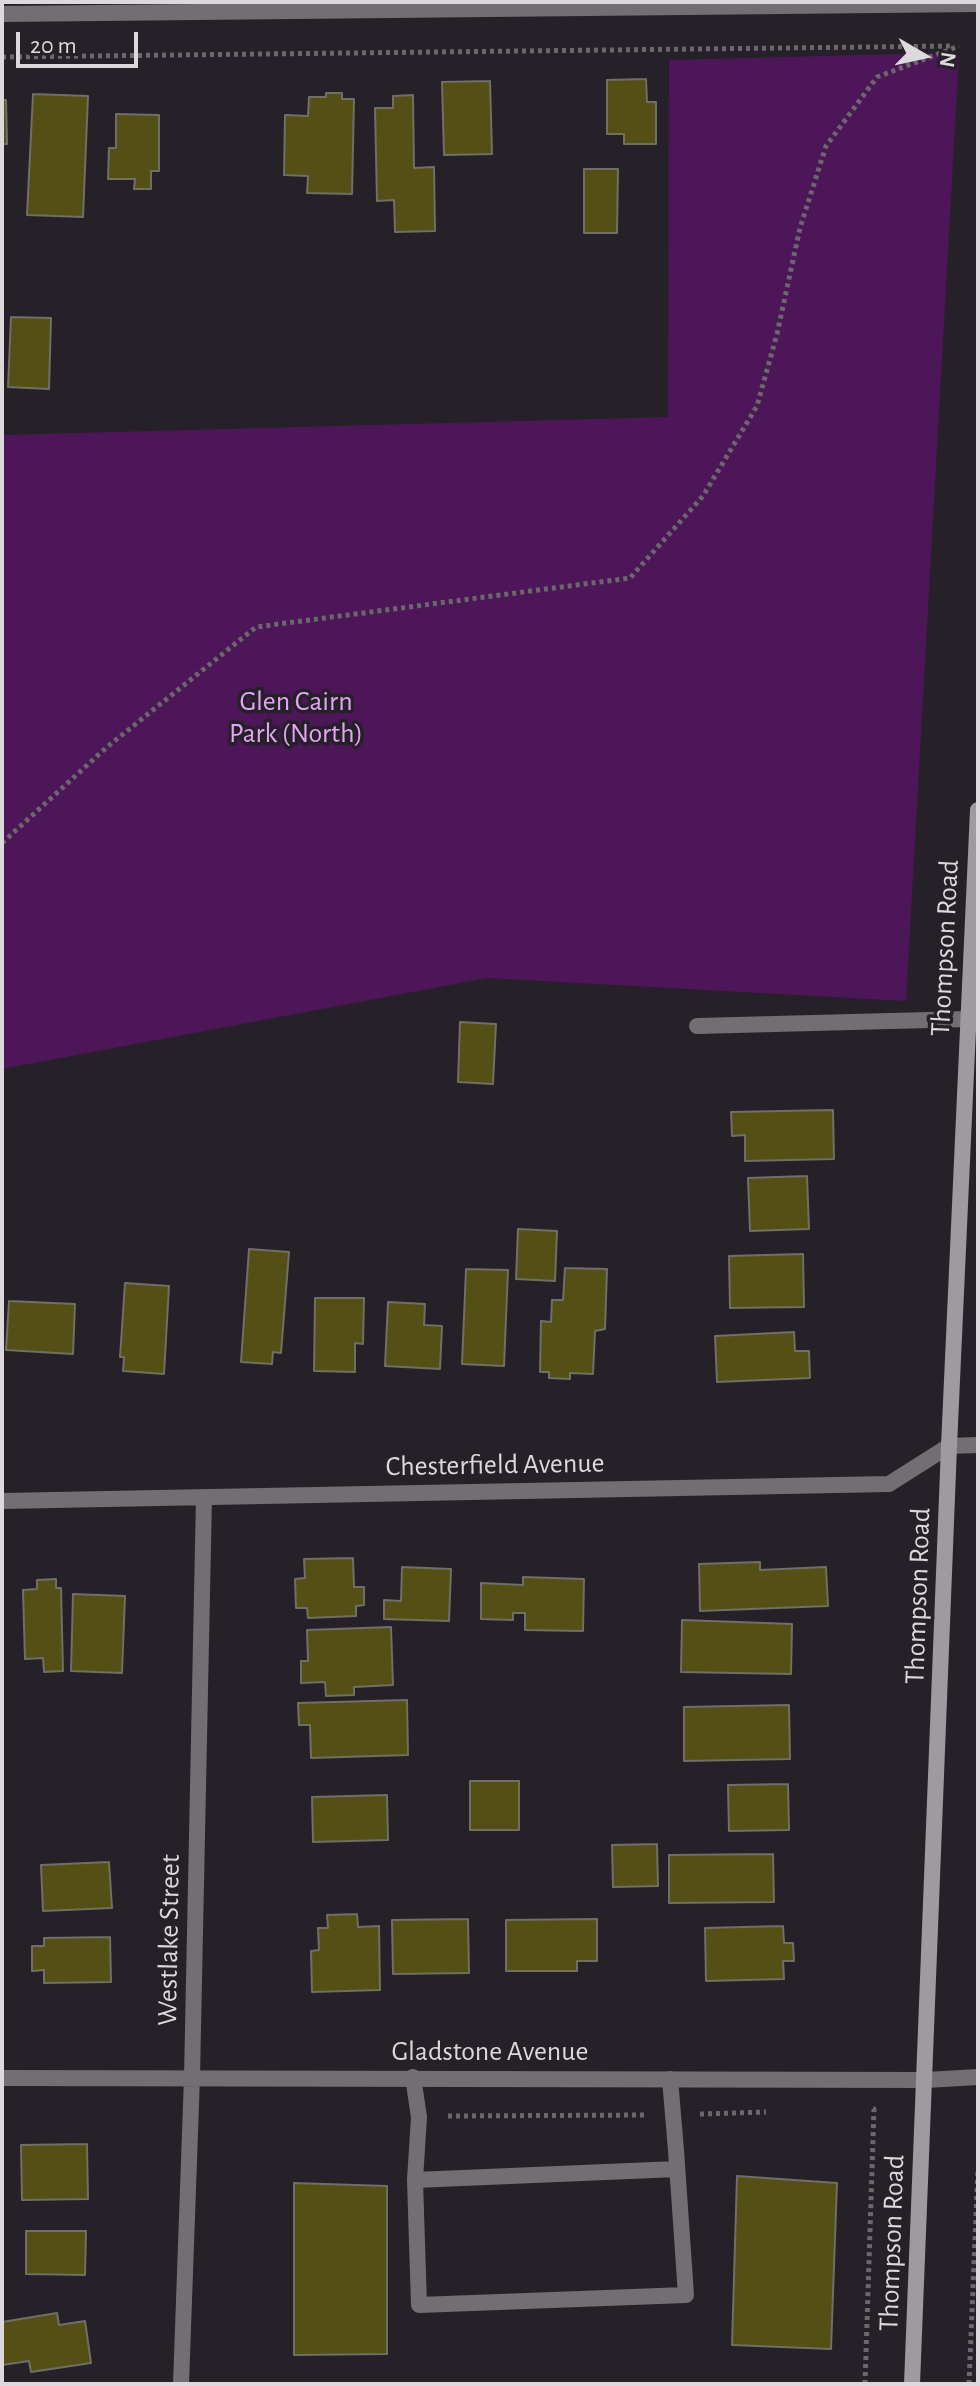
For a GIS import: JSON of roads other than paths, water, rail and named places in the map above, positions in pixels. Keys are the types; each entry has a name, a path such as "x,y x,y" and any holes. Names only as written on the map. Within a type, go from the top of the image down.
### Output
{"street":[{"path":"2,14 978,4"},
{"name":"Thompson Road","path":"912,2384 978,810"},
{"path":"697,1026 968,1019"},
{"path":"949,1446 978,1445"},
{"name":"Chesterfield Avenue","path":"2,1501 889,1484 949,1446"},
{"name":"Westlake Street","path":"181,2384 192,2077 204,1497"},
{"path":"413,2077 419,2117 415,2180 419,2305 686,2295 670,2079"},
{"name":"Gladstone Avenue","path":"2,2078 926,2080 978,2077"},
{"path":"415,2180 677,2169"}],"park label":[{"name":"Glen Cairn Park (North)","path":"296,718"}]}
